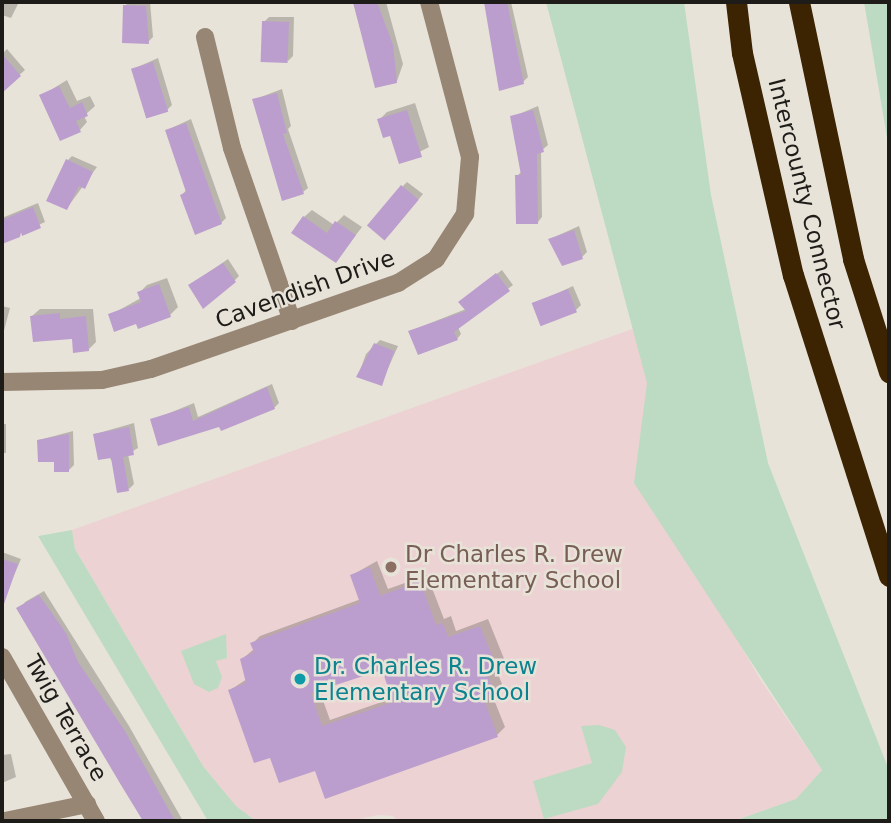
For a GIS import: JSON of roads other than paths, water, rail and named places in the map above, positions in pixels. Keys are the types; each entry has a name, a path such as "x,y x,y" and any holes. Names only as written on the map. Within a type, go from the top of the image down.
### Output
{"highway":[{"name":"Intercounty Connector","path":"736,2 742,53 793,275 889,576"},
{"name":"Intercounty Connector","path":"799,2 853,259 889,372"}],"street":[{"name":"Cavendish Drive","path":"2,382 102,380 151,369 292,321 414,274 436,259 465,214 470,157 429,2"},
{"path":"205,37 232,148 292,321"},
{"name":"Twig Terrace","path":"2,657 96,821"},
{"name":"Twig Terrace","path":"5,821 87,804"}],"place":[{"name":"Dr Charles R. Drew Elementary School","path":"391,567"},
{"name":"Dr. Charles R. Drew Elementary School","path":"300,679"}]}
